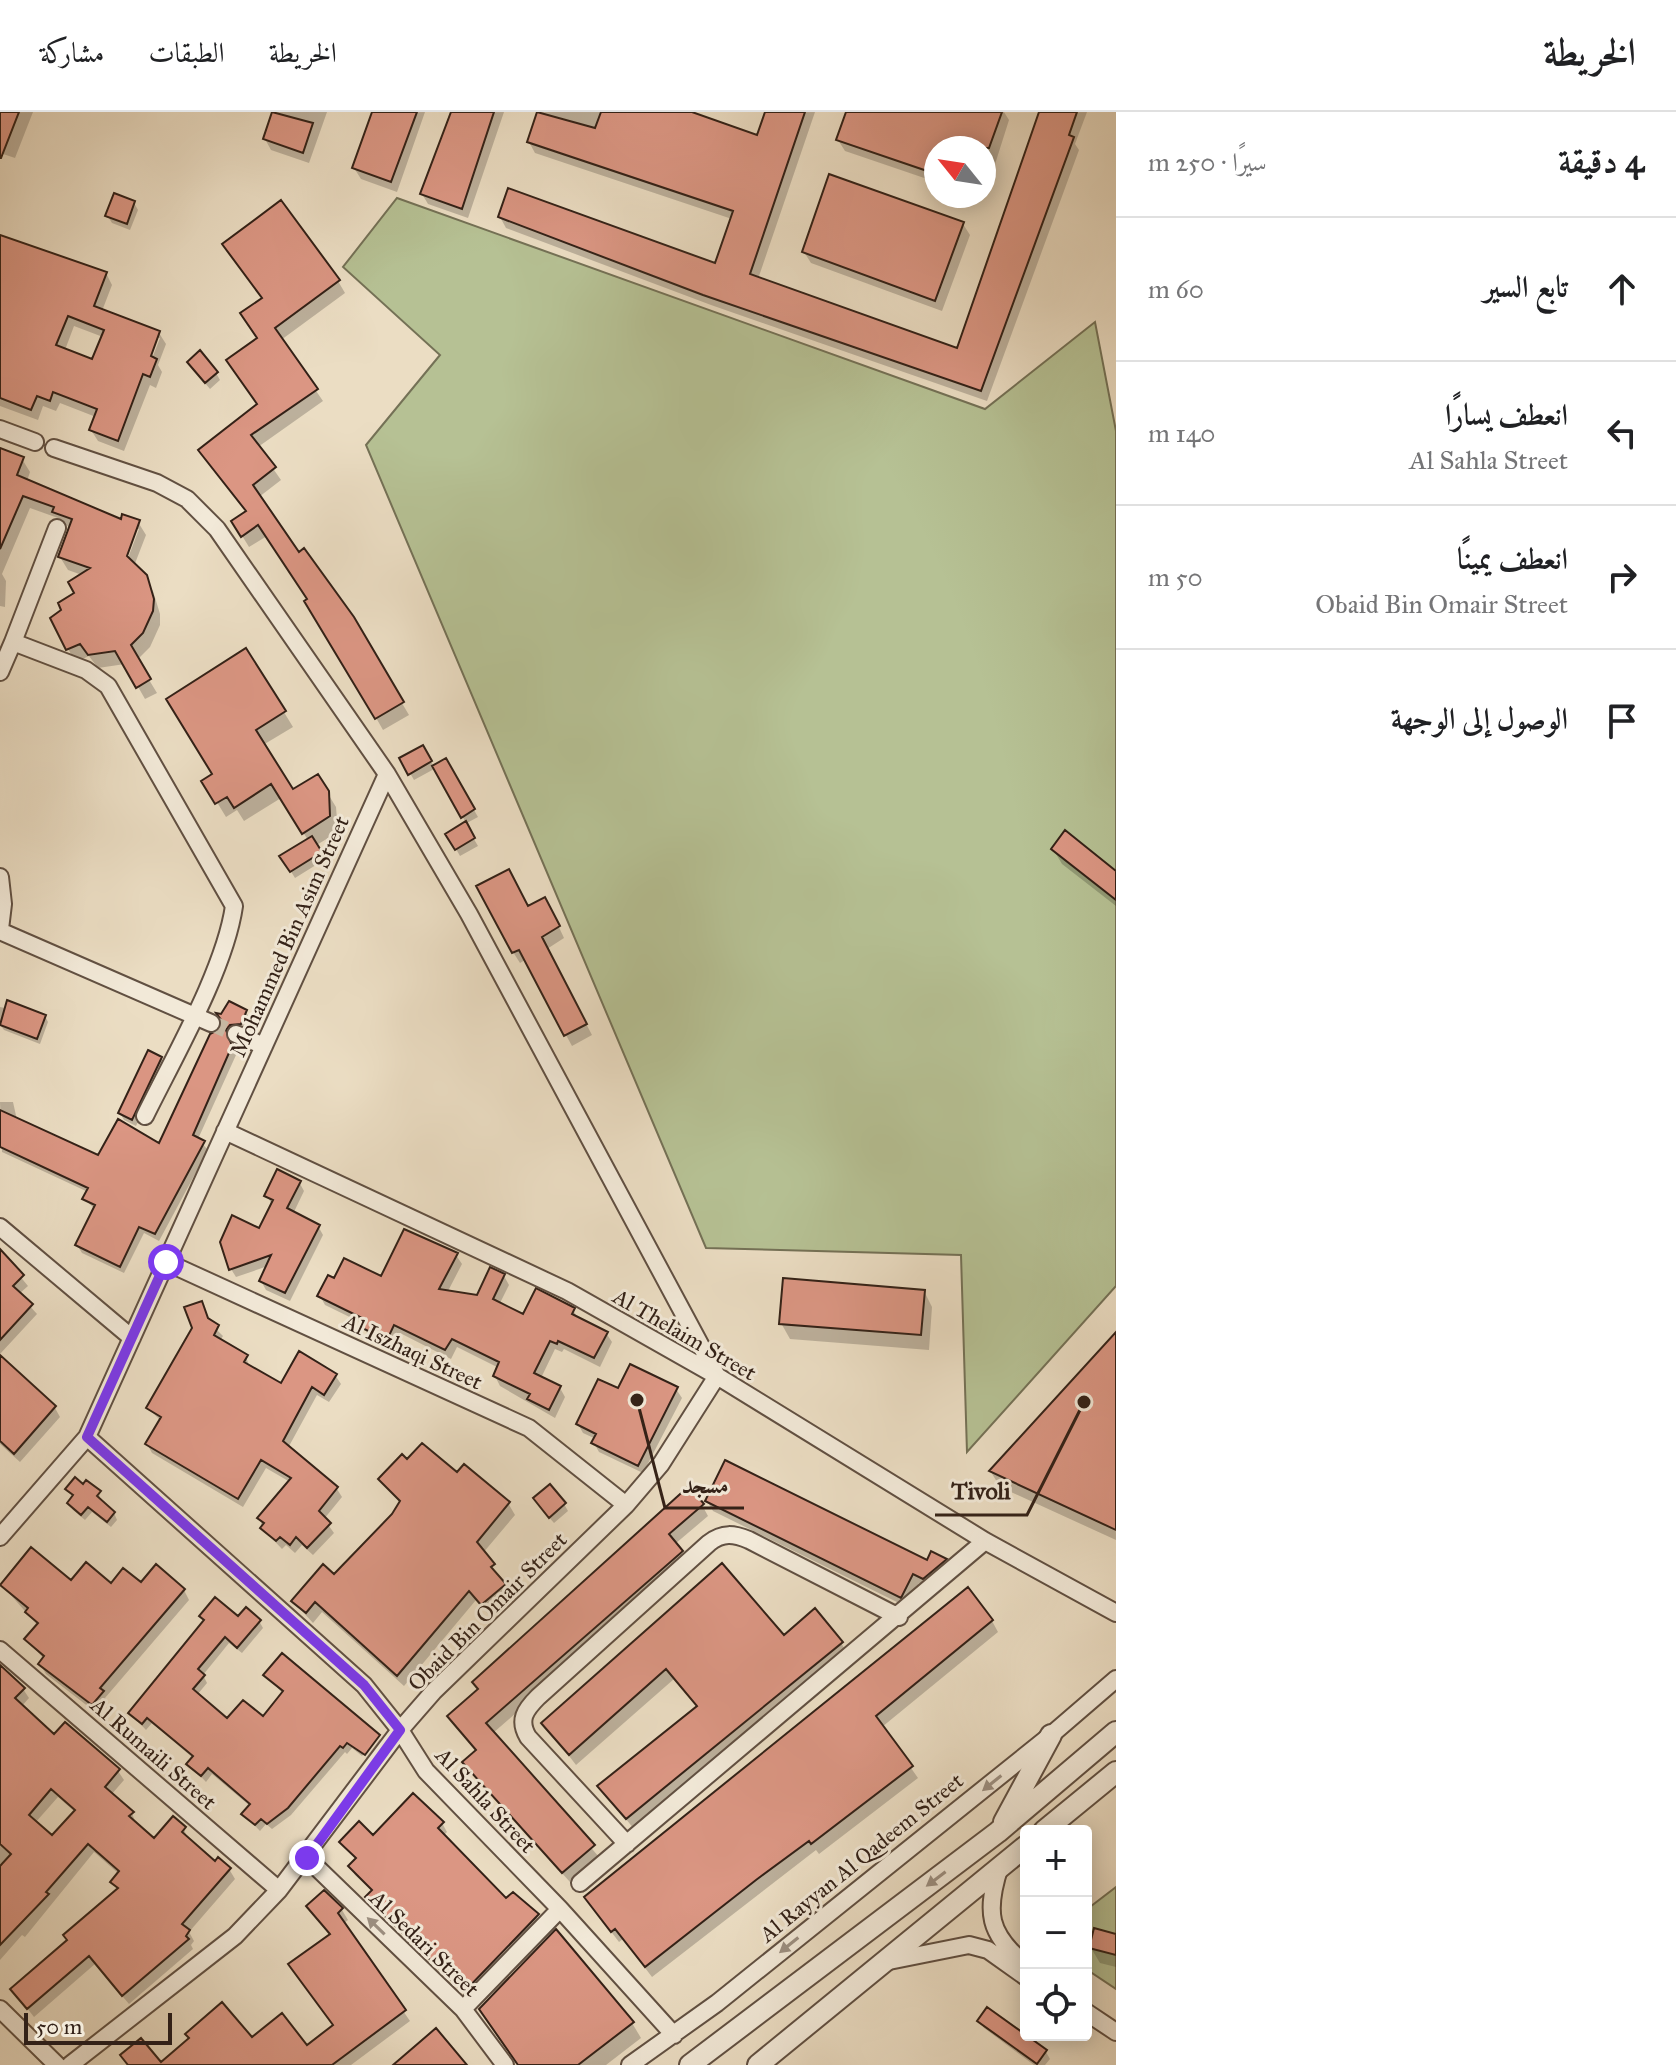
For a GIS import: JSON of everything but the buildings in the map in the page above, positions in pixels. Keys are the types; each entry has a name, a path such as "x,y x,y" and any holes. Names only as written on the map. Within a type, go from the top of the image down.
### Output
{"street":[{"path":"0,429 35,442"},
{"path":"54,448 157,483 187,499 217,529 387,774 469,914 717,1376"},
{"path":"0,672 57,528"},
{"path":"13,642 86,670 108,686 234,906 231,923 194,1016 145,1116"},
{"name":"Mohammed Bin Asim Street","path":"0,1537 87,1437 387,774"},
{"path":"0,877 3,904 0,930 211,1023"},
{"path":"236,1034 264,1046"},
{"name":"Al Thelaim Street","path":"225,1131 567,1291 717,1376 985,1541 1112,1613"},
{"path":"0,1227 132,1338"},
{"name":"Al Iszhaqi Street","path":"166,1262 529,1428 626,1505"},
{"name":"Obaid Bin Omair Street","path":"70,2065 235,1936 279,1890 307,1858 400,1730 434,1691 626,1505 661,1464 717,1376"},
{"name":"Al Sahla Street","path":"87,1437 364,1685 400,1730 426,1771 560,1909 674,2035"},
{"path":"627,1844 528,1737 522,1727 523,1717 538,1697 718,1535 749,1540 899,1617"},
{"path":"580,1883 899,1617 985,1541"},
{"name":"Al Rumaili Street","path":"0,1650 279,1890"},
{"name":"Al Rayyan Al Qadeem Street","path":"630,2065 674,2035 1051,1735 1116,1679"},
{"path":"690,2065 998,1832 1116,1732"},
{"path":"998,1832 1051,1735"},
{"path":"1051,1825 1116,1772"},
{"path":"758,2065 1020,1851"},
{"name":"Al Sedari Street","path":"307,1858 463,2009 505,2065"},
{"path":"1000,1866 991,1905 993,1925 1000,1941 1020,1959"},
{"path":"463,2009 560,1909"},
{"path":"887,1961 969,1945 988,1950 1020,1973"},
{"path":"0,2009 57,2065"},
{"path":"1092,2016 1116,2032"}],"green space":[{"path":"397,198 985,409 1095,322 1116,431 1116,1286 967,1452 961,1255 706,1248 366,445 440,355 343,267"},
{"path":"1116,1887 1116,1989 1092,1973 1092,1905"}],"tunnel":[{"path":"211,1023 236,1034"}],"place":[{"name":"مسجد","path":"637,1400"},
{"name":"Tivoli","path":"1084,1402"}],"route":[{"path":"166,1262 87,1437 364,1685 400,1730 307,1858"}]}
